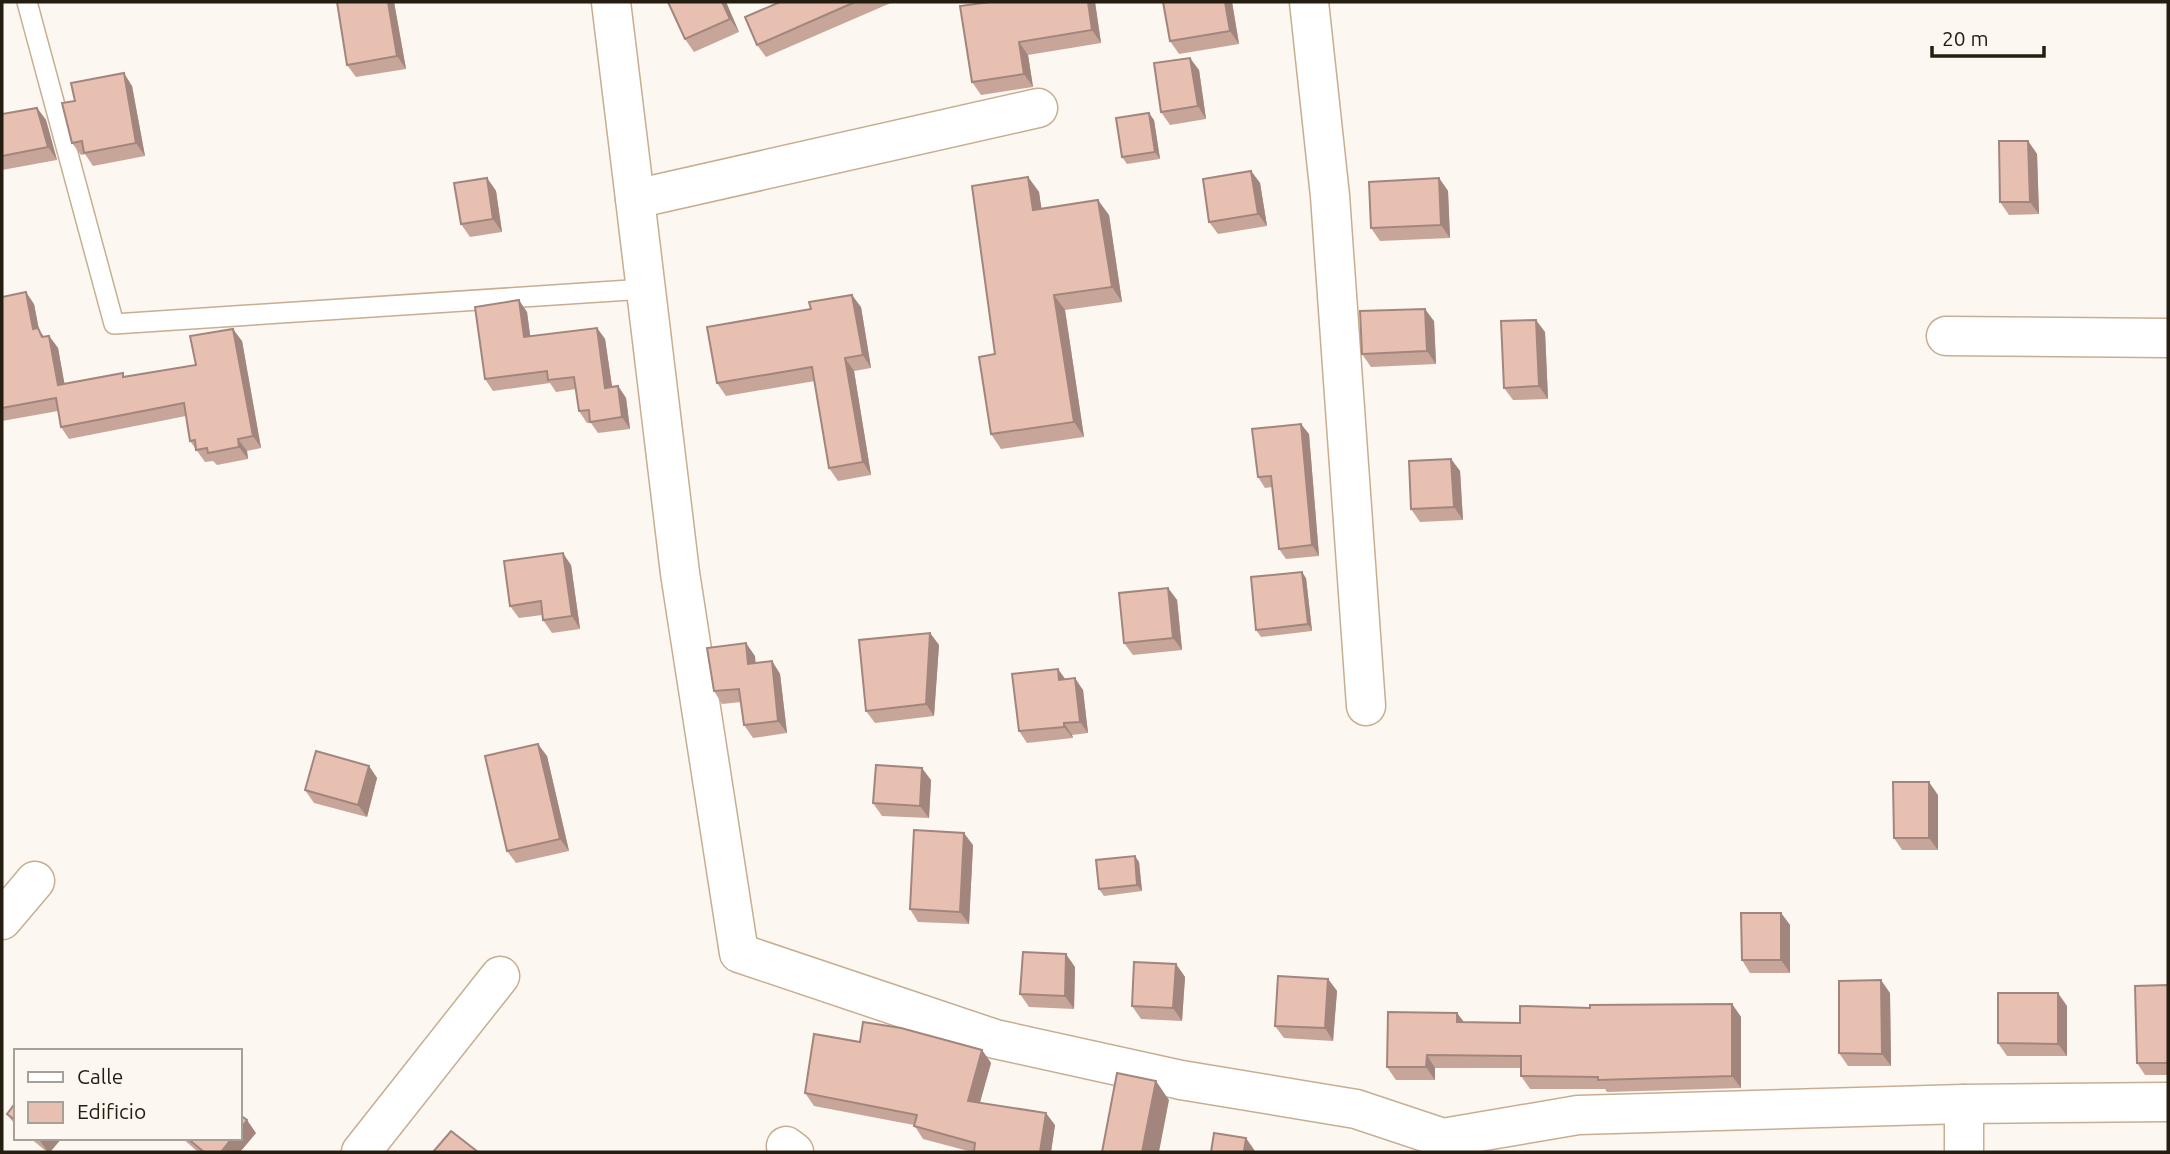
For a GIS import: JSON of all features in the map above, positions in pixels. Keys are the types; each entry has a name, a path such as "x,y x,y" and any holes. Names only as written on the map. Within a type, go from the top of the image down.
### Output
{"street":[{"path":"611,2 680,573 738,953 995,1040 1181,1080 1356,1109 1443,1138 1578,1115 1964,1104 2168,1102"},
{"path":"1309,2 1330,196 1366,706"},
{"path":"635,199 1038,108"},
{"path":"1947,336 2168,338"},
{"path":"2,920 35,881"},
{"path":"361,1152 500,976"},
{"path":"1964,1104 1964,1152"},
{"path":"1519,1152 1521,1144 1578,1115"}],"lane":[{"path":"27,2 114,324 645,289"}],"building":[{"path":"337,2 388,2 397,56 347,65"},
{"path":"668,2 722,2 730,19 685,39"},
{"path":"780,2 855,2 757,45 745,17"},
{"path":"990,2 1088,2 1092,30 1019,42 1024,74 972,82 960,6"},
{"path":"1163,2 1225,2 1230,31 1170,41"},
{"path":"1190,58 1198,106 1161,112 1154,63"},
{"path":"124,73 136,143 84,153 82,141 72,143 62,103 75,101 71,83"},
{"path":"37,108 48,147 2,156 2,114"},
{"path":"1149,113 1155,152 1122,157 1116,118"},
{"path":"1999,141 2028,141 2030,202 2000,202"},
{"path":"1251,171 1258,214 1209,222 1203,179"},
{"path":"1028,177 1033,210 1098,200 1112,287 1054,295 1074,422 991,434 979,357 995,354 972,186"},
{"path":"487,178 493,219 461,224 454,183"},
{"path":"1439,178 1441,225 1371,228 1369,182"},
{"path":"26,292 33,329 38,328 42,337 49,336 58,385 123,373 123,377 196,365 190,336 233,329 253,436 238,439 239,447 208,453 207,448 196,450 195,440 190,441 184,403 61,427 56,398 2,408 2,297"},
{"path":"852,295 863,355 845,358 863,462 829,468 812,367 717,383 707,327 811,309 809,302"},
{"path":"519,300 524,337 597,328 605,388 618,386 622,417 590,422 589,410 579,411 574,377 548,380 547,371 485,379 475,307"},
{"path":"1425,309 1427,351 1362,354 1360,311"},
{"path":"1536,320 1539,386 1504,388 1501,321"},
{"path":"1301,424 1312,545 1279,549 1271,476 1258,477 1252,429"},
{"path":"1451,459 1454,507 1411,509 1409,461"},
{"path":"563,553 572,616 543,620 541,601 510,606 504,561"},
{"path":"1302,572 1308,624 1256,630 1251,577"},
{"path":"1168,588 1173,638 1124,643 1119,593"},
{"path":"930,633 926,704 866,711 859,640"},
{"path":"746,643 748,664 772,661 778,721 744,725 739,689 714,691 707,648"},
{"path":"1058,669 1059,680 1075,678 1080,722 1064,723 1064,727 1019,731 1012,674"},
{"path":"538,744 560,839 507,851 485,756"},
{"path":"316,751 369,766 358,805 305,790"},
{"path":"876,765 922,768 920,806 873,803"},
{"path":"1893,782 1929,782 1929,838 1894,838"},
{"path":"914,830 964,833 960,912 910,909"},
{"path":"1135,856 1137,885 1099,889 1096,860"},
{"path":"1741,913 1781,913 1781,960 1742,960"},
{"path":"1023,952 1066,954 1065,996 1020,994"},
{"path":"1134,962 1176,964 1173,1008 1132,1006"},
{"path":"1278,976 1328,979 1325,1028 1275,1026"},
{"path":"1881,980 1882,1054 1839,1053 1839,981"},
{"path":"2168,985 2168,1063 2137,1063 2135,986"},
{"path":"1998,993 2058,993 2058,1044 1998,1043"},
{"path":"1732,1004 1732,1076 1598,1080 1598,1077 1521,1076 1521,1056 1427,1055 1426,1067 1387,1067 1388,1012 1457,1013 1457,1022 1520,1023 1520,1006 1590,1008 1590,1005"},
{"path":"863,1022 901,1028 982,1050 968,1101 1046,1113 1040,1152 974,1152 975,1143 914,1126 917,1115 805,1093 814,1034 860,1042"},
{"path":"1117,1073 1156,1081 1142,1152 1102,1152"},
{"path":"14,1105 14,1119 7,1114"},
{"path":"451,1131 478,1152 433,1152"},
{"path":"1214,1133 1246,1138 1244,1151 1251,1152 1211,1152"},
{"path":"189,1140 230,1140 221,1152 204,1152"}]}
